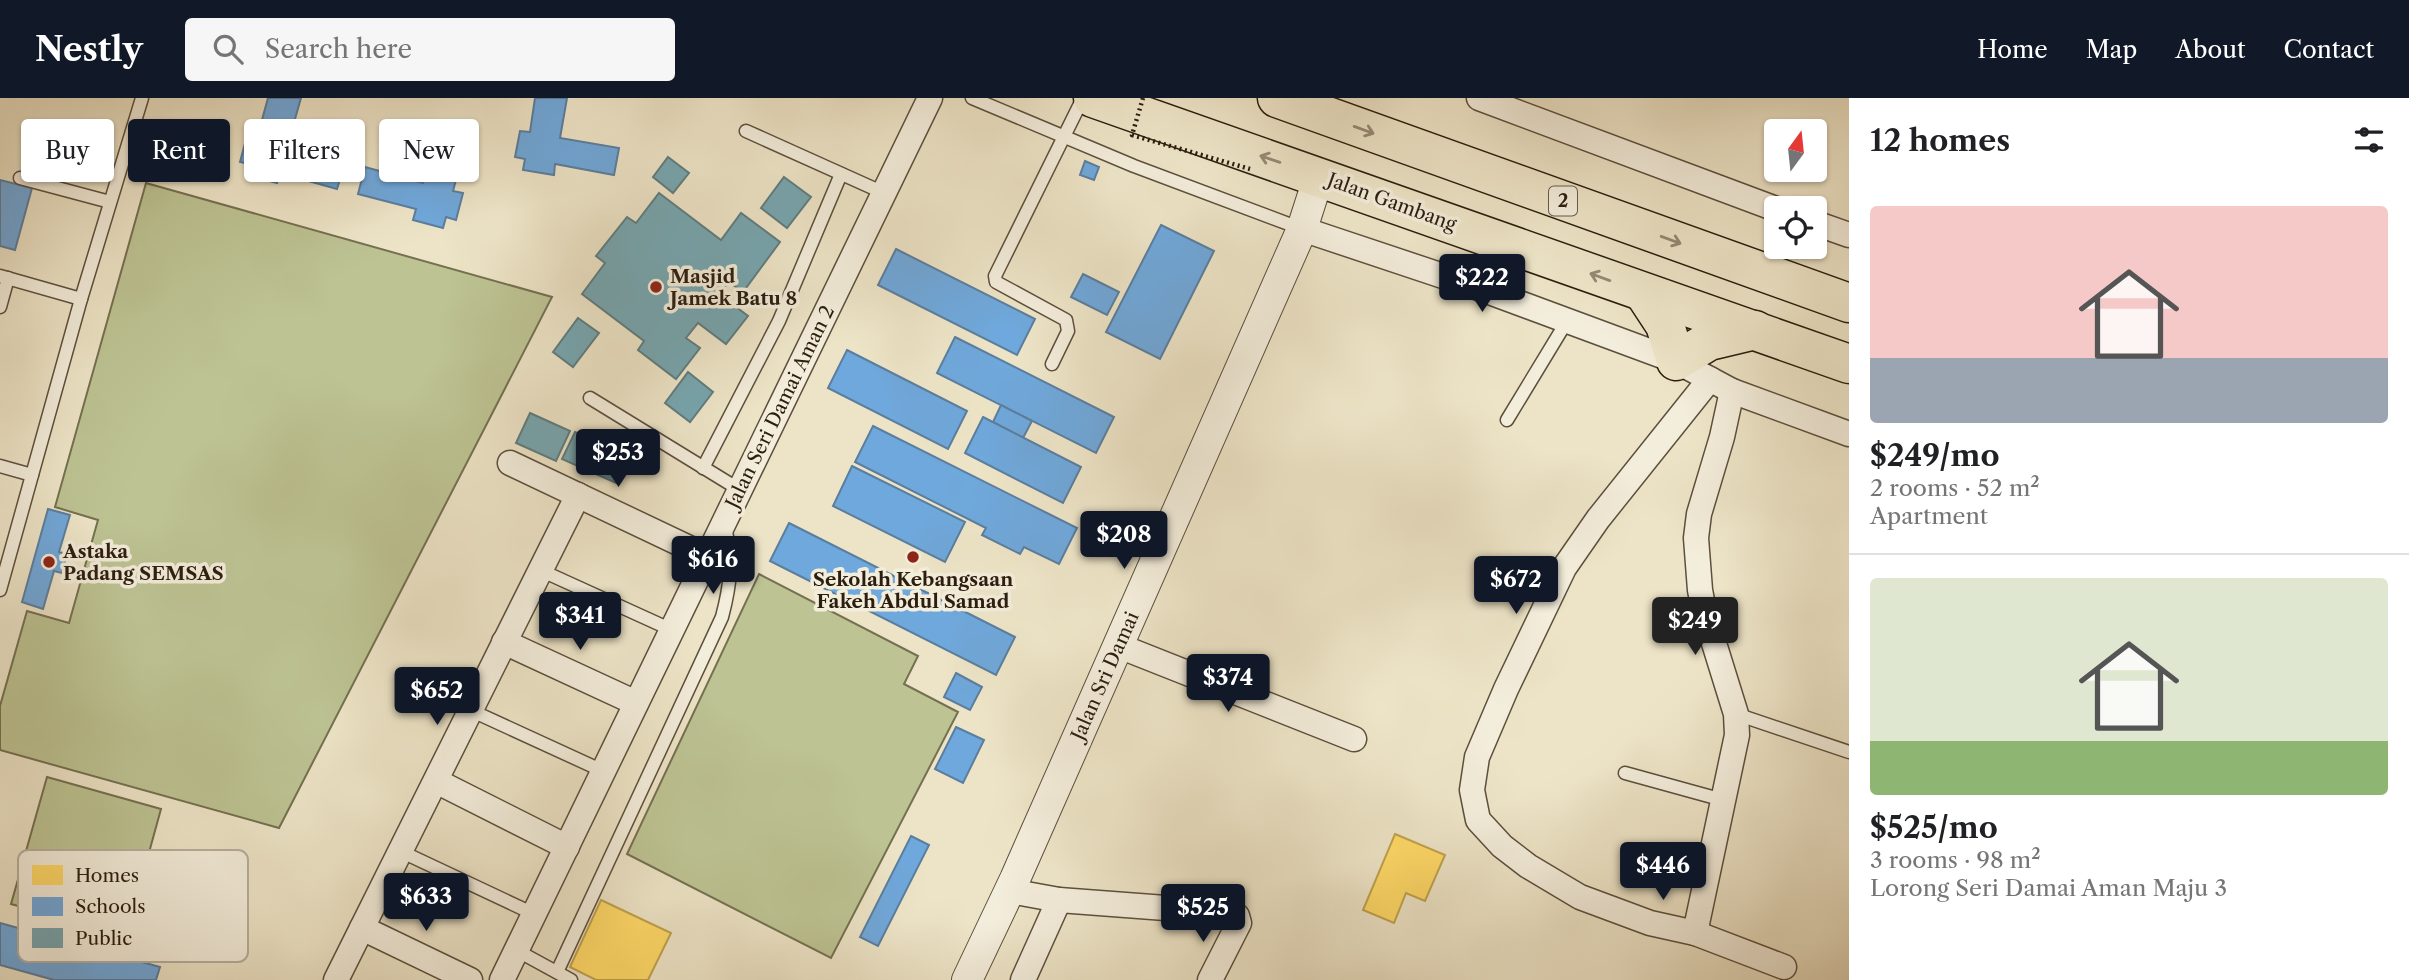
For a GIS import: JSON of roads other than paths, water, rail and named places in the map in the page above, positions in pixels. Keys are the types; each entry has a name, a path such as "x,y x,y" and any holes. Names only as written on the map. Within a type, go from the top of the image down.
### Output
{"highway":[{"name":"Jalan Gambang","path":"1093,98 1849,364"},
{"name":"2","path":"1277,98 1849,303"},
{"path":"1644,293 1665,325 1676,361 1709,341 1755,330"}],"street":[{"name":"Jalan Seri Damai Aman 2","path":"502,980 930,98"},
{"path":"1479,98 1521,105 1764,204"},
{"name":"Jalan Sri Damai","path":"967,980 1010,891 1303,229 1319,176"},
{"path":"1827,227 1849,235"},
{"path":"1303,229 1476,287 1676,361 1721,385 1849,434"},
{"path":"1695,933 1737,735 1736,713 1704,611 1696,538 1699,514 1722,437 1721,385"},
{"path":"1721,385 1598,519 1564,568 1477,757 1472,790 1478,820 1502,846 1528,866 1580,897 1650,923 1695,933 1784,967"},
{"path":"510,463 708,556"},
{"path":"336,980 578,495"},
{"path":"504,642 636,703"},
{"path":"1119,646 1354,739"},
{"path":"436,781 566,847"},
{"path":"1010,891 1059,900 1227,911 1237,916 1238,920 1210,980"},
{"path":"1023,980 1059,900"},
{"path":"362,928 470,980"}],"lane":[{"path":"0,590 81,299 142,98"},
{"path":"972,98 1144,170 1303,229"},
{"path":"1052,364 1069,331 1066,320 996,282 995,276 1083,98"},
{"path":"746,131 884,193"},
{"path":"703,468 779,321 841,174"},
{"path":"20,178 110,202"},
{"path":"0,307 4,277 81,299"},
{"path":"1507,420 1567,321"},
{"path":"590,398 740,490"},
{"path":"0,466 32,475"},
{"path":"557,972 722,617 730,586 731,552 724,524"},
{"path":"540,570 672,630"},
{"path":"470,710 603,771"},
{"path":"1736,713 1849,752"},
{"path":"1625,773 1723,800"},
{"path":"400,851 534,914"},
{"path":"516,950 571,980"}],"place":[{"name":"Masjid Jamek Batu 8","path":"656,287"},
{"name":"Sekolah Kebangsaan Fakeh Abdul Samad","path":"913,557"},
{"name":"Astaka Padang SEMSAS","path":"49,562"}]}
